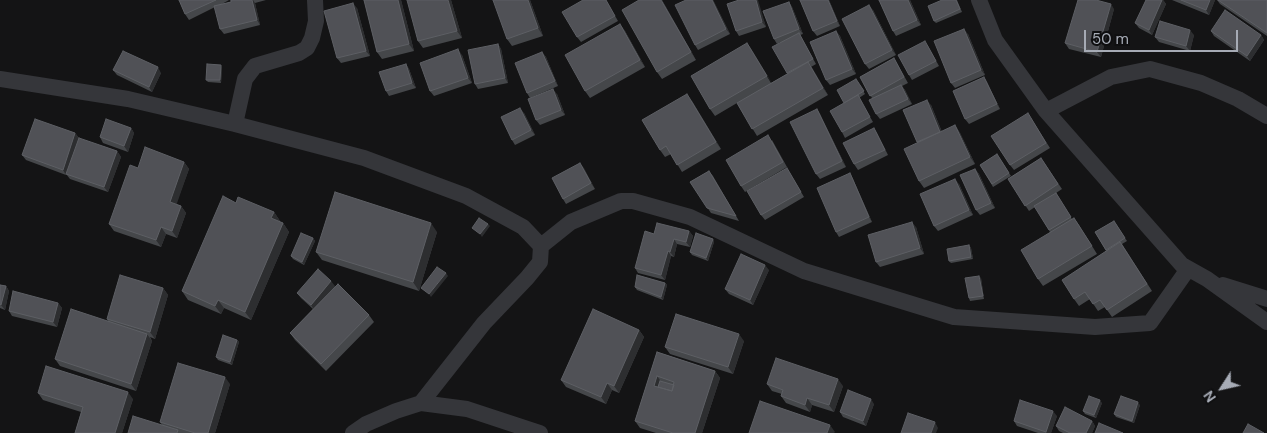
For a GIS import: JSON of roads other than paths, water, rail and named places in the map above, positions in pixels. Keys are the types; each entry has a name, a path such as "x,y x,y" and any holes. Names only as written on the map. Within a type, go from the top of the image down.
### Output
{"street":[{"path":"235,124 245,79 255,66 299,53 307,48 316,21 315,0"},
{"path":"979,0 995,40 1046,111 1182,265 1207,279 1267,322"},
{"path":"1046,111 1111,77 1150,69 1201,83 1238,99 1267,116"},
{"path":"1,83 128,99 235,124 364,158 466,196 523,227 541,246 540,262 484,323 421,403"},
{"path":"541,246 571,222 621,201 634,201 690,217 804,272 954,316 1095,327 1150,323 1188,269"},
{"path":"1207,279 1267,299"},
{"path":"353,433 366,424 396,410 421,403 467,409 540,433"}]}
